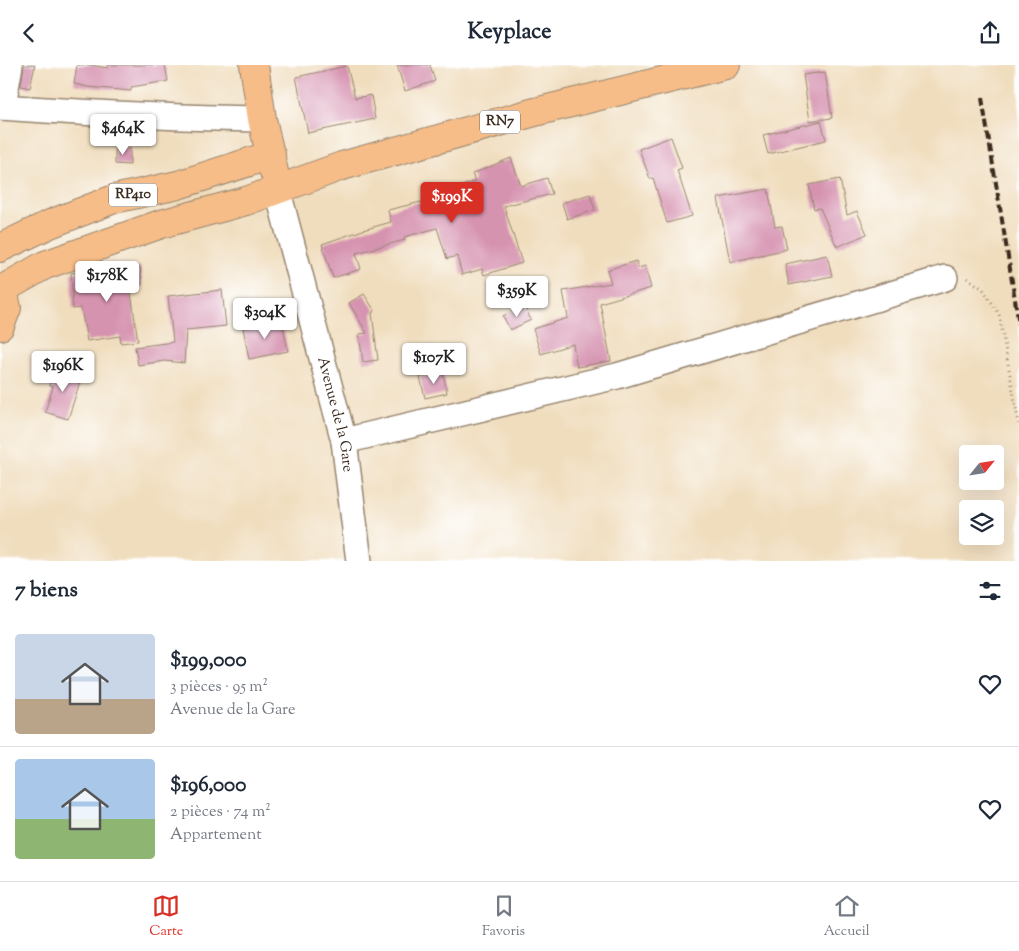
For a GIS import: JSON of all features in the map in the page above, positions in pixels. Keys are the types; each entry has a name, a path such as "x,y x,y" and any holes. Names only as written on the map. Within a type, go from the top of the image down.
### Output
{"main road":[{"name":"Avenue de la Gare","path":"254,65 262,119 277,188"},
{"name":"RN7","path":"277,188 342,165 526,114 653,74 726,65"},
{"name":"RP410","path":"0,248 50,224 114,199 178,185 271,155"},
{"name":"RP410","path":"0,325 7,308 2,286 45,265 161,224 246,201 277,188"}],"street":[{"path":"10,65 4,99 0,107 184,118 262,119"},
{"name":"Avenue de la Gare","path":"277,188 344,441 359,561"},
{"path":"344,441 617,375 945,278"}],"path":[{"path":"945,278 962,275 983,289 999,314 1019,424"}],"building":[{"path":"24,65 35,65 30,88 21,86"},
{"path":"77,65 108,68 108,65 165,65 168,81 131,87 131,91 88,87 74,84"},
{"path":"397,65 430,65 435,81 405,91"},
{"path":"347,66 355,98 371,95 375,119 308,133 296,77"},
{"path":"825,72 832,118 810,121 803,75"},
{"path":"821,121 826,140 768,154 763,135"},
{"path":"671,137 682,168 677,170 692,216 667,223 653,178 650,179 639,149"},
{"path":"115,148 130,148 130,165 115,164"},
{"path":"511,158 521,186 547,178 552,194 504,206 522,263 484,275 482,269 462,275 457,256 447,259 437,228 404,237 405,240 356,253 361,269 333,278 322,244 391,222 388,210 450,195 448,191 475,181 472,174"},
{"path":"840,179 847,215 857,211 867,234 837,247 820,208 814,209 809,185"},
{"path":"768,189 775,227 782,226 787,249 730,262 718,198"},
{"path":"590,194 595,210 567,219 562,203"},
{"path":"827,255 832,276 789,285 785,264"},
{"path":"636,261 638,268 645,266 651,288 600,303 611,361 577,367 573,344 541,354 533,329 568,318 563,291 611,283 607,270"},
{"path":"140,267 142,285 130,286 138,341 121,343 120,336 87,341 81,308 73,309 71,273"},
{"path":"222,290 226,326 186,330 184,363 164,361 138,365 135,347 173,342 168,296"},
{"path":"364,294 375,311 372,313 378,360 363,362 359,334 367,333 349,303"},
{"path":"524,305 531,320 510,330 503,316"},
{"path":"282,321 288,351 249,359 243,328"},
{"path":"55,367 82,376 68,419 45,412 53,387 49,386"},
{"path":"443,372 447,393 425,398 420,377"}],"railway":[{"path":"982,98 1019,324"}]}
